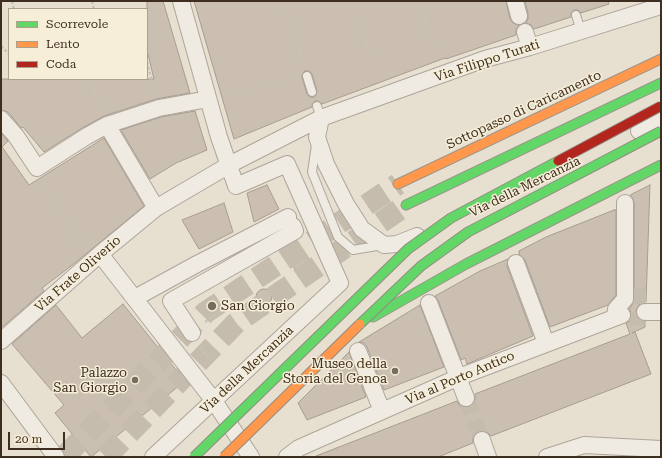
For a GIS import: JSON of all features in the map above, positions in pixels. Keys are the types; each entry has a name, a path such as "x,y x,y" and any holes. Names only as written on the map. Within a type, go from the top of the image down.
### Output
{"main road":[{"name":"Sottopasso di Caricamento","path":"398,184 661,59"},
{"path":"406,205 661,83"},
{"path":"194,457 408,248 451,218 661,106"},
{"path":"224,457 356,327 421,266 468,232 661,131"},
{"path":"356,327 466,264 661,165"}],"street":[{"path":"181,1 218,137 229,165"},
{"name":"Via Filippo Turati","path":"229,165 267,146 319,112 485,59 528,40 581,31 658,7"},
{"path":"1,119 18,139 37,168 107,125 159,108 208,99"},
{"path":"319,112 317,137 326,164 346,204 362,229 384,245"},
{"name":"Via della Mercanzia","path":"384,245 397,244 444,227 661,119"},
{"path":"107,125 156,208"},
{"name":"Via della Mercanzia","path":"153,457 214,402 340,283 287,164 236,186 229,165"},
{"name":"Via Frate Oliverio","path":"1,341 100,254 156,208 229,165"},
{"name":"Via al Porto Antico","path":"293,453 459,377 619,316 616,309 625,299 625,203"},
{"path":"135,298 197,264 291,221 295,231 171,301 192,333"},
{"path":"100,254 214,402 251,457"},
{"path":"516,263 546,343"},
{"path":"429,303 466,398"},
{"path":"358,351 382,411"},
{"path":"1,383 56,457"},
{"path":"482,440 488,457"},
{"path":"547,457 584,445 661,449"}],"lane":[{"path":"576,15 581,31"},
{"path":"307,76 312,92"},
{"path":"317,137 312,172 338,237 353,250 384,245"}],"path":[{"path":"208,99 307,76 282,1"},
{"path":"419,1 435,47"},
{"path":"359,20 371,60"},
{"path":"148,66 159,108"},
{"path":"90,80 107,125"},
{"path":"37,168 56,205 90,249 100,254"},
{"path":"75,245 88,236"},
{"path":"192,333 234,300"}],"building":[{"path":"147,1 163,1 190,93 156,99 104,116 44,152 8,112 1,110 1,79 154,79 148,54"},
{"path":"194,1 506,1 510,19 513,23 519,25 516,30 516,35 446,59 445,58 322,104 315,101 312,107 234,139","holes":["305,71 309,71 312,74 317,91 314,97 310,97 307,94 302,77"]},
{"path":"525,1 608,1 609,4 581,13 578,10 574,10 571,13 571,17 534,29 531,25 526,23 528,14"},
{"path":"195,111 207,150 176,163 150,179 121,130 161,117"},
{"path":"1,133 8,141 2,147 29,185 104,138 144,206 42,288 44,291 1,328"},
{"path":"267,185 279,209 254,222 247,193"},
{"path":"650,185 646,302 640,304 636,312 637,317 645,322 645,327 632,333 635,332 651,374 491,436 484,431 478,431 473,438 473,443 438,457 316,457 457,401 460,406 469,407 474,404 475,394 630,334 626,323 630,321 631,312 629,309 634,299 634,203 630,195"},
{"path":"224,203 233,232 199,249 182,220"},
{"path":"616,210 616,295 608,305 550,327 525,260 519,254 519,251 546,237"},
{"path":"302,255 308,258 311,264 308,270 302,273 296,270 293,264 296,258"},
{"path":"508,259 507,266 533,336 467,364 465,358 461,360 438,300 435,296 480,271"},
{"path":"261,289 267,289 272,294 270,303 267,305 261,305 256,300 256,294"},
{"name":"Palazzo San Giorgio","path":"123,304 185,381 91,457 55,413 64,405 12,344 56,305 82,338"},
{"path":"420,305 444,367 384,390 367,347 364,343 359,342"},
{"path":"229,320 235,323 238,329 235,335 229,338 223,335 220,329 223,323"},
{"path":"349,352 366,397 307,420 298,403"}],"tunnel":[{"path":"64,457 206,312 398,184"},
{"path":"106,457 236,323 406,205"},
{"path":"638,288 638,325"},
{"path":"466,398 482,440"}],"traffic: fast":[{"path":"406,205 661,83"},
{"path":"360,324 421,266 468,232 661,131"},
{"path":"194,457 408,249 451,218 558,161"},
{"path":"373,317 466,264 661,165"}],"traffic: slow":[{"path":"398,184 661,59"},
{"path":"224,457 360,324"}],"traffic: jam":[{"path":"558,161 661,106"}],"place":[{"name":"San Giorgio","path":"212,306"},
{"name":"Museo della Storia del Genoa","path":"395,371"},
{"name":"Palazzo San Giorgio","path":"135,380"}]}
